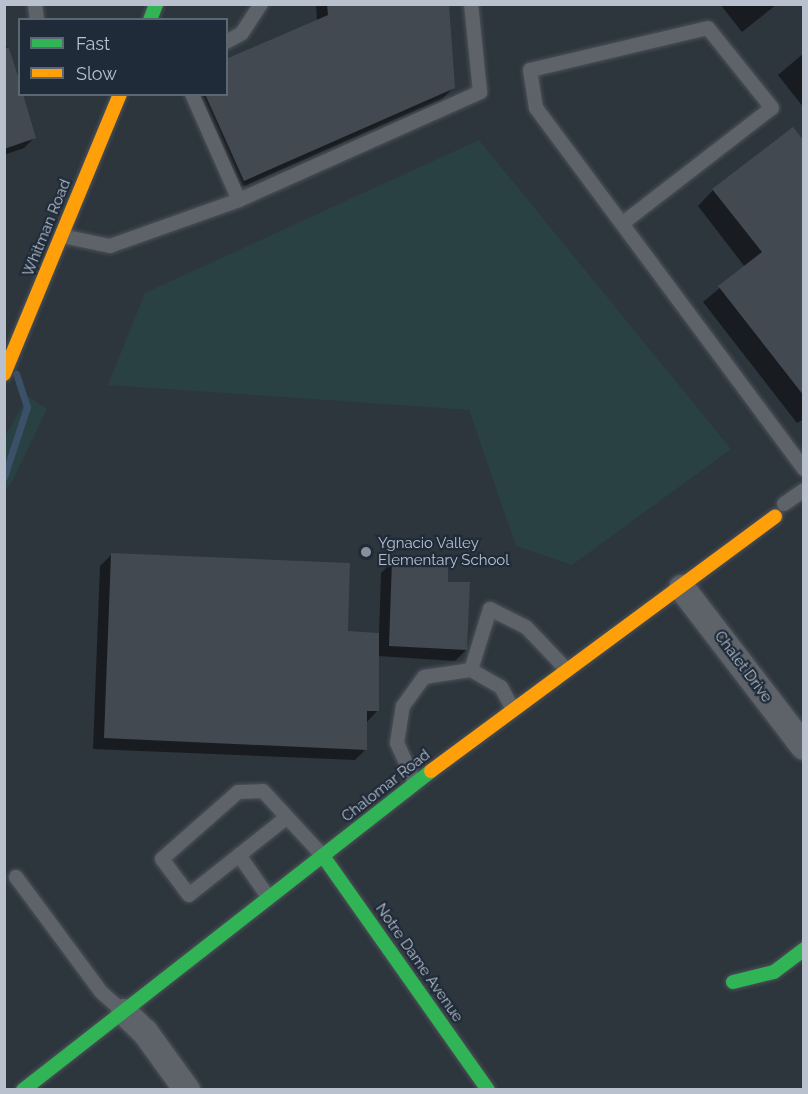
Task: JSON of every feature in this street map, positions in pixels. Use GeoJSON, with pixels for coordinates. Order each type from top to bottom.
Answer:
{"type":"FeatureCollection","features":[{"type":"Feature","properties":{"kind":"street","name":"Whitman Road"},"geometry":{"type":"LineString","coordinates":[[4,374],[119,96]]}},
{"type":"Feature","properties":{"kind":"street","name":"Chalomar Road"},"geometry":{"type":"LineString","coordinates":[[23,1089],[415,783],[682,588],[775,516]]}},
{"type":"Feature","properties":{"kind":"street","name":"Chalet Drive"},"geometry":{"type":"LineString","coordinates":[[682,588],[804,747]]}},
{"type":"Feature","properties":{"kind":"street","name":"Notre Dame Avenue"},"geometry":{"type":"LineString","coordinates":[[323,856],[488,1089]]}},
{"type":"Feature","properties":{"kind":"street"},"geometry":{"type":"LineString","coordinates":[[733,982],[774,972],[804,949]]}},
{"type":"Feature","properties":{"kind":"street"},"geometry":{"type":"LineString","coordinates":[[124,1012],[146,1032],[188,1089]]}},
{"type":"Feature","properties":{"kind":"lane"},"geometry":{"type":"LineString","coordinates":[[228,41],[242,33],[261,4]]}},
{"type":"Feature","properties":{"kind":"lane"},"geometry":{"type":"LineString","coordinates":[[62,236],[110,246],[239,200],[480,92],[471,4]]}},
{"type":"Feature","properties":{"kind":"lane"},"geometry":{"type":"LineString","coordinates":[[622,223],[772,108],[708,28],[530,70],[536,108],[804,469]]}},
{"type":"Feature","properties":{"kind":"lane"},"geometry":{"type":"LineString","coordinates":[[193,96],[239,200]]}},
{"type":"Feature","properties":{"kind":"lane"},"geometry":{"type":"LineString","coordinates":[[784,504],[804,490]]}},
{"type":"Feature","properties":{"kind":"lane"},"geometry":{"type":"LineString","coordinates":[[471,670],[490,609],[526,627],[567,670]]}},
{"type":"Feature","properties":{"kind":"lane"},"geometry":{"type":"LineString","coordinates":[[415,783],[397,743],[403,706],[423,677],[471,670],[501,687],[513,710]]}},
{"type":"Feature","properties":{"kind":"lane"},"geometry":{"type":"LineString","coordinates":[[286,818],[189,895],[162,859],[238,792],[263,791],[323,856]]}},
{"type":"Feature","properties":{"kind":"lane"},"geometry":{"type":"LineString","coordinates":[[239,855],[269,898]]}},
{"type":"Feature","properties":{"kind":"lane"},"geometry":{"type":"LineString","coordinates":[[16,877],[101,992],[124,1012]]}},
{"type":"Feature","properties":{"kind":"green space"},"geometry":{"type":"Polygon","coordinates":[[[479,140],[731,449],[572,565],[516,546],[469,410],[108,385],[145,293],[479,140]]]}},
{"type":"Feature","properties":{"kind":"green space"},"geometry":{"type":"Polygon","coordinates":[[[28,396],[47,409],[13,480],[5,491],[5,436],[28,396]]]}},
{"type":"Feature","properties":{"kind":"building"},"geometry":{"type":"Polygon","coordinates":[[[327,4],[449,4],[455,88],[244,181],[206,96],[228,96],[228,58],[328,15],[327,4]]]}},
{"type":"Feature","properties":{"kind":"building"},"geometry":{"type":"Polygon","coordinates":[[[4,48],[9,48],[18,77],[18,96],[24,96],[36,138],[4,149],[4,48]]]}},
{"type":"Feature","properties":{"kind":"building"},"geometry":{"type":"Polygon","coordinates":[[[793,127],[804,141],[804,396],[718,286],[762,252],[712,189],[793,127]]]}},
{"type":"Feature","properties":{"kind":"building"},"geometry":{"type":"Polygon","coordinates":[[[111,553],[350,563],[348,631],[379,633],[379,711],[367,711],[367,750],[104,738],[111,553]]]}},
{"type":"Feature","properties":{"kind":"building"},"geometry":{"type":"Polygon","coordinates":[[[392,560],[448,560],[448,582],[470,582],[467,650],[389,646],[392,560]]]}},
{"type":"Feature","properties":{"kind":"waterway"},"geometry":{"type":"LineString","coordinates":[[4,477],[27,407],[16,374]]}},
{"type":"Feature","properties":{"kind":"traffic: fast"},"geometry":{"type":"LineString","coordinates":[[151,18],[156,4]]}},
{"type":"Feature","properties":{"kind":"traffic: fast"},"geometry":{"type":"LineString","coordinates":[[23,1090],[431,771]]}},
{"type":"Feature","properties":{"kind":"traffic: fast"},"geometry":{"type":"LineString","coordinates":[[323,856],[488,1090]]}},
{"type":"Feature","properties":{"kind":"traffic: fast"},"geometry":{"type":"LineString","coordinates":[[733,982],[774,972],[804,949]]}},
{"type":"Feature","properties":{"kind":"traffic: slow"},"geometry":{"type":"LineString","coordinates":[[4,374],[119,96]]}},
{"type":"Feature","properties":{"kind":"traffic: slow"},"geometry":{"type":"LineString","coordinates":[[431,771],[775,516]]}},
{"type":"Feature","properties":{"kind":"place","name":"Ygnacio Valley Elementary School"},"geometry":{"type":"Point","coordinates":[366,552]}}]}
